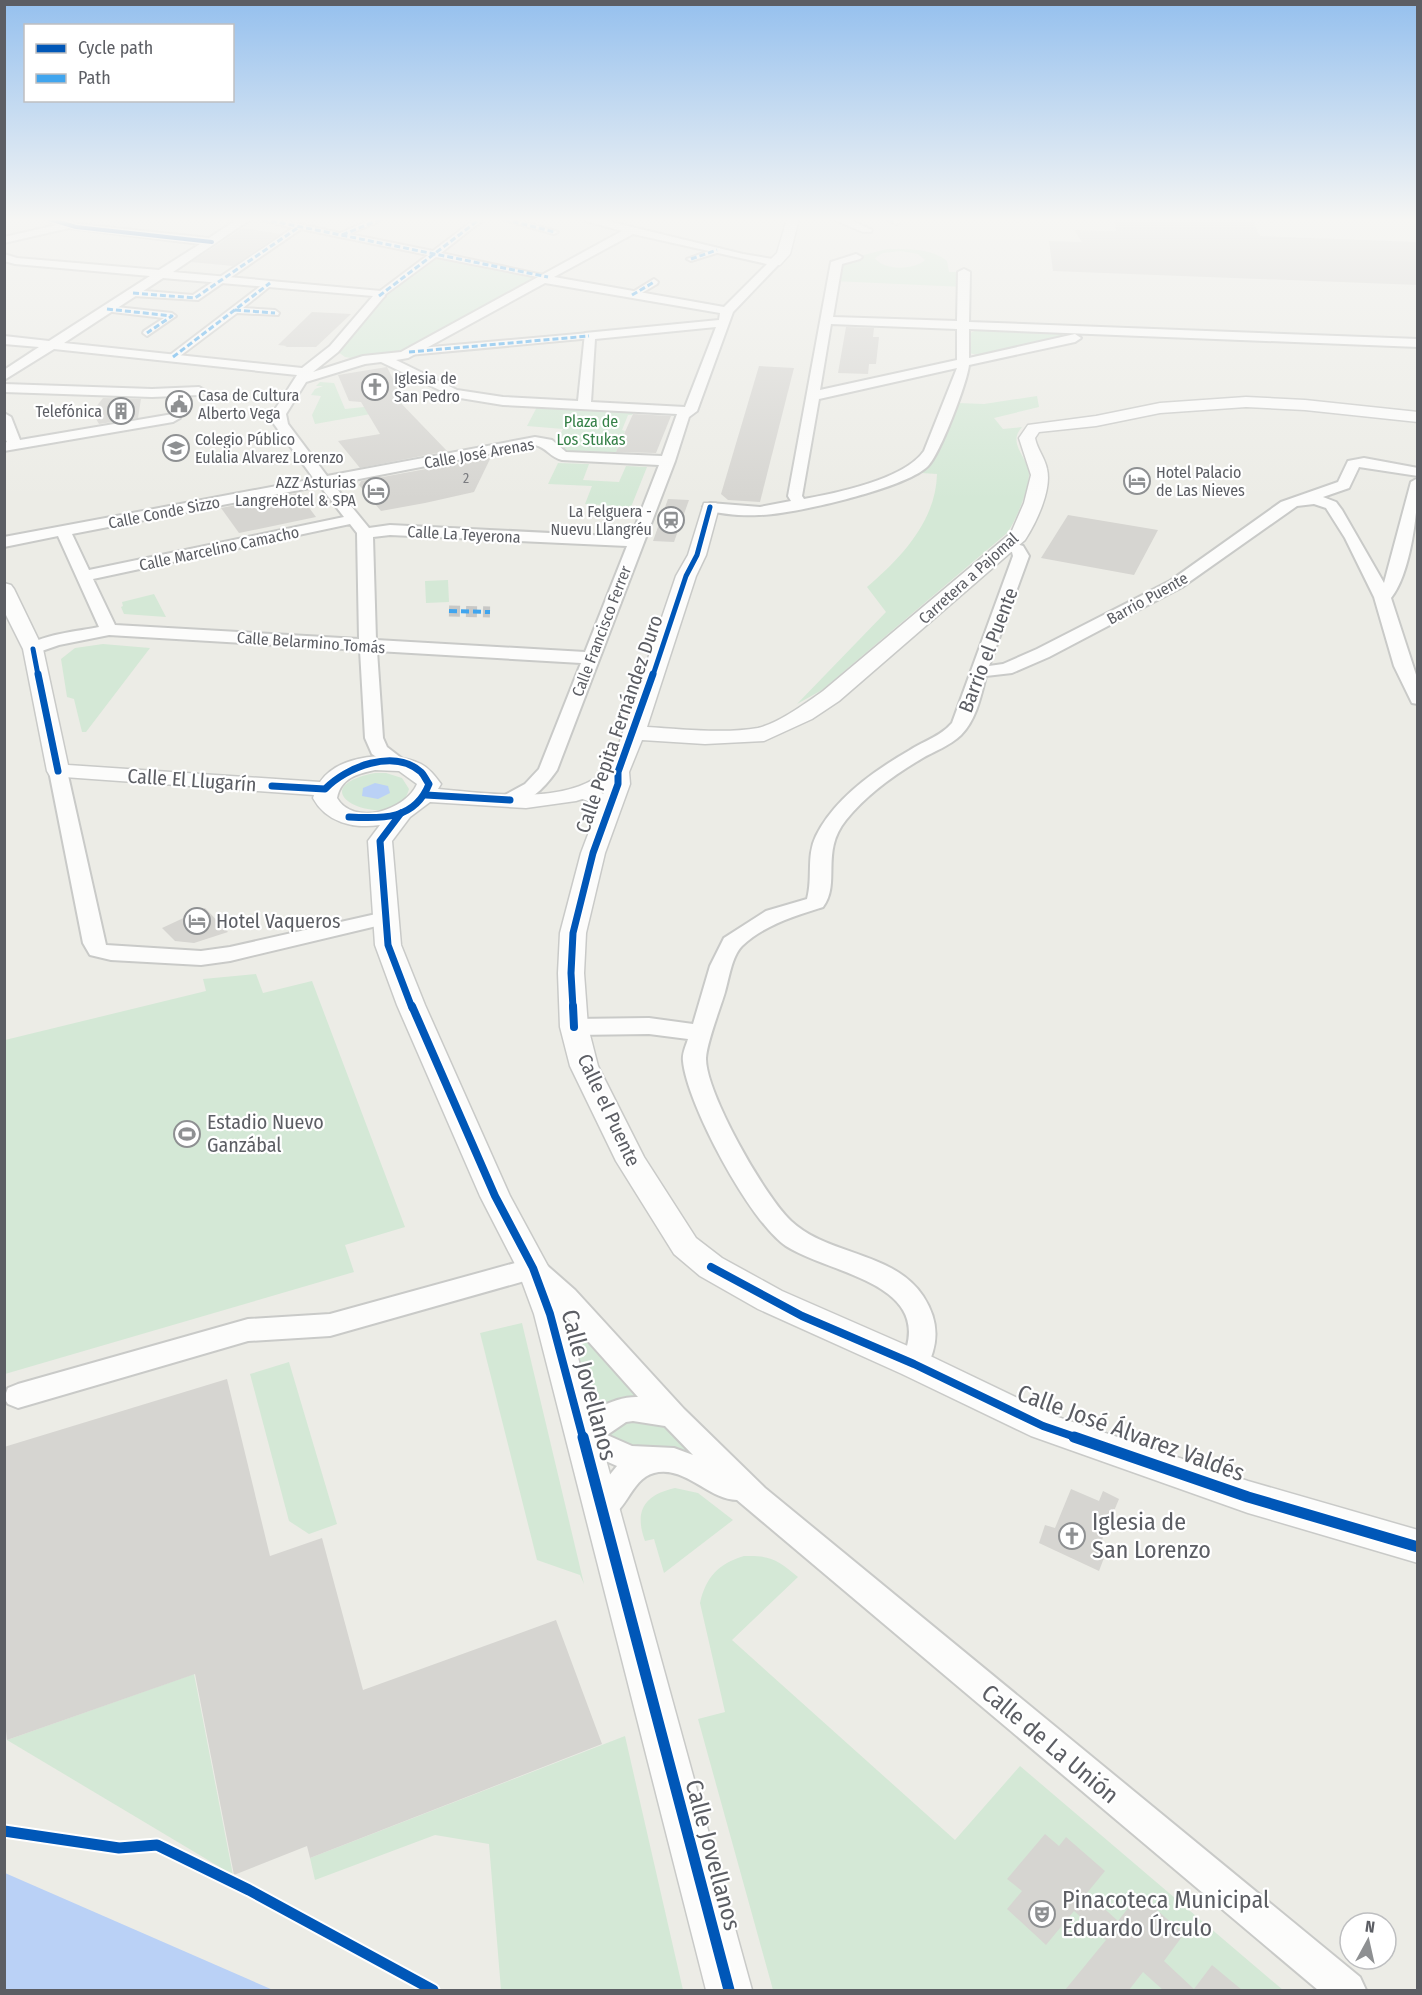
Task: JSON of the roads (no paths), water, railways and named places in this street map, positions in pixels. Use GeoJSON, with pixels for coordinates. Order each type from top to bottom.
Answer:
{"type":"FeatureCollection","features":[{"type":"Feature","properties":{"kind":"street"},"geometry":{"type":"LineString","coordinates":[[4,376],[102,312]]}},
{"type":"Feature","properties":{"kind":"street"},"geometry":{"type":"LineString","coordinates":[[136,312],[172,316],[147,333]]}},
{"type":"Feature","properties":{"kind":"street"},"geometry":{"type":"LineString","coordinates":[[173,357],[233,312]]}},
{"type":"Feature","properties":{"kind":"street"},"geometry":{"type":"LineString","coordinates":[[263,312],[275,313]]}},
{"type":"Feature","properties":{"kind":"street"},"geometry":{"type":"LineString","coordinates":[[349,817],[380,819],[401,813],[417,806],[426,795],[429,784],[421,772],[400,764],[379,750],[374,738],[365,603],[365,533],[323,482],[281,424],[279,414],[304,376],[334,349],[365,312]]}},
{"type":"Feature","properties":{"kind":"street"},"geometry":{"type":"LineString","coordinates":[[407,354],[484,312]]}},
{"type":"Feature","properties":{"kind":"street"},"geometry":{"type":"LineString","coordinates":[[705,312],[725,317]]}},
{"type":"Feature","properties":{"kind":"street","name":"Calle Francisco Ferrer"},"geometry":{"type":"LineString","coordinates":[[510,800],[529,792],[538,785],[548,770],[668,461],[683,416],[690,411],[725,317],[729,312]]}},
{"type":"Feature","properties":{"kind":"street"},"geometry":{"type":"LineString","coordinates":[[801,505],[795,495],[827,312]]}},
{"type":"Feature","properties":{"kind":"street"},"geometry":{"type":"LineString","coordinates":[[710,512],[760,511],[801,505],[878,484],[912,471],[923,463],[931,451],[963,363],[963,312]]}},
{"type":"Feature","properties":{"kind":"street"},"geometry":{"type":"LineString","coordinates":[[4,340],[173,357],[304,376],[363,360],[589,336],[725,317]]}},
{"type":"Feature","properties":{"kind":"street"},"geometry":{"type":"LineString","coordinates":[[826,320],[1418,343]]}},
{"type":"Feature","properties":{"kind":"street"},"geometry":{"type":"LineString","coordinates":[[813,396],[1106,331]]}},
{"type":"Feature","properties":{"kind":"street"},"geometry":{"type":"LineString","coordinates":[[584,405],[589,336]]}},
{"type":"Feature","properties":{"kind":"street"},"geometry":{"type":"LineString","coordinates":[[334,349],[345,357],[363,360]]}},
{"type":"Feature","properties":{"kind":"street"},"geometry":{"type":"LineString","coordinates":[[383,358],[454,393],[504,401],[690,411]]}},
{"type":"Feature","properties":{"kind":"street"},"geometry":{"type":"LineString","coordinates":[[4,388],[152,393],[199,391]]}},
{"type":"Feature","properties":{"kind":"street"},"geometry":{"type":"LineString","coordinates":[[149,422],[152,393]]}},
{"type":"Feature","properties":{"kind":"street","name":"Carretera a Pajomal"},"geometry":{"type":"LineString","coordinates":[[634,734],[705,737],[764,734],[804,714],[831,696],[1007,546],[1026,525],[1040,475],[1027,438],[1034,428],[1096,421],[1160,408],[1246,402],[1305,405],[1418,417]]}},
{"type":"Feature","properties":{"kind":"street"},"geometry":{"type":"LineString","coordinates":[[4,417],[10,446],[173,418]]}},
{"type":"Feature","properties":{"kind":"street","name":"Calle José Arenas"},"geometry":{"type":"LineString","coordinates":[[323,482],[527,442],[547,444],[562,456],[668,461]]}},
{"type":"Feature","properties":{"kind":"street","name":"Barrio Puente"},"geometry":{"type":"LineString","coordinates":[[978,672],[1006,669],[1043,653],[1176,584],[1286,505],[1344,485],[1353,464],[1364,462],[1418,472]]}},
{"type":"Feature","properties":{"kind":"street","name":"Calle Conde Sizzo"},"geometry":{"type":"LineString","coordinates":[[4,542],[323,482]]}},
{"type":"Feature","properties":{"kind":"street"},"geometry":{"type":"LineString","coordinates":[[1383,598],[1390,588],[1418,482]]}},
{"type":"Feature","properties":{"kind":"street"},"geometry":{"type":"LineString","coordinates":[[1304,500],[1322,501],[1336,511],[1383,598],[1410,685],[1418,699]]}},
{"type":"Feature","properties":{"kind":"street","name":"Calle Pepita Fernández Duro"},"geometry":{"type":"LineString","coordinates":[[574,1027],[571,974],[573,933],[593,853],[618,784],[618,772],[634,734],[710,512]]}},
{"type":"Feature","properties":{"kind":"street","name":"Calle Marcelino Camacho"},"geometry":{"type":"LineString","coordinates":[[84,576],[354,519]]}},
{"type":"Feature","properties":{"kind":"street","name":"Calle La Teyerona"},"geometry":{"type":"LineString","coordinates":[[365,533],[390,530],[635,542]]}},
{"type":"Feature","properties":{"kind":"street"},"geometry":{"type":"LineString","coordinates":[[63,531],[109,630]]}},
{"type":"Feature","properties":{"kind":"street","name":"Barrio el Puente"},"geometry":{"type":"LineString","coordinates":[[702,1032],[721,966],[732,944],[774,916],[816,903],[819,895],[821,845],[831,826],[846,807],[889,772],[956,730],[964,716],[978,672],[1016,575],[1021,556],[1018,549],[1007,546]]}},
{"type":"Feature","properties":{"kind":"street"},"geometry":{"type":"LineString","coordinates":[[4,589],[33,649],[94,943],[98,950],[111,953],[201,958],[230,954],[385,918]]}},
{"type":"Feature","properties":{"kind":"street","name":"Calle Belarmino Tomás"},"geometry":{"type":"LineString","coordinates":[[33,649],[55,641],[109,630],[591,658]]}},
{"type":"Feature","properties":{"kind":"street"},"geometry":{"type":"LineString","coordinates":[[348,770],[369,750],[374,738]]}},
{"type":"Feature","properties":{"kind":"street"},"geometry":{"type":"LineString","coordinates":[[400,764],[375,763],[348,770],[333,778],[326,789],[325,798],[334,810],[364,826],[380,841],[401,813]]}},
{"type":"Feature","properties":{"kind":"street"},"geometry":{"type":"LineString","coordinates":[[426,795],[550,800],[584,793],[618,772]]}},
{"type":"Feature","properties":{"kind":"street","name":"Calle El Llugarín"},"geometry":{"type":"LineString","coordinates":[[61,782],[326,789]]}},
{"type":"Feature","properties":{"kind":"street"},"geometry":{"type":"LineString","coordinates":[[584,793],[606,801],[610,806]]}},
{"type":"Feature","properties":{"kind":"street","name":"Calle Jovellanos"},"geometry":{"type":"LineString","coordinates":[[380,841],[388,945],[411,1005],[495,1196],[533,1268],[550,1314],[729,1990]]}},
{"type":"Feature","properties":{"kind":"street","name":"Calle el Puente"},"geometry":{"type":"LineString","coordinates":[[702,1032],[649,1026],[574,1027],[584,1066],[631,1161],[685,1246],[711,1268]]}},
{"type":"Feature","properties":{"kind":"street"},"geometry":{"type":"LineString","coordinates":[[702,1032],[694,1061],[709,1103],[727,1147],[769,1213],[795,1239],[864,1268],[900,1289],[918,1313],[924,1335],[922,1352],[914,1364]]}},
{"type":"Feature","properties":{"kind":"street"},"geometry":{"type":"LineString","coordinates":[[18,1396],[248,1330],[330,1325],[533,1268]]}},
{"type":"Feature","properties":{"kind":"street","name":"Calle de La Unión"},"geometry":{"type":"LineString","coordinates":[[533,1268],[566,1297],[674,1417],[753,1497],[1347,1990]]}},
{"type":"Feature","properties":{"kind":"street","name":"Calle José Álvarez Valdés"},"geometry":{"type":"LineString","coordinates":[[711,1268],[802,1316],[914,1364],[1043,1426],[1248,1497],[1418,1546]]}},
{"type":"Feature","properties":{"kind":"street","name":"Calle de La Unión"},"geometry":{"type":"LineString","coordinates":[[582,1437],[622,1409],[643,1407],[674,1417]]}},
{"type":"Feature","properties":{"kind":"street","name":"Calle de La Unión"},"geometry":{"type":"LineString","coordinates":[[582,1437],[630,1458],[657,1459],[699,1470],[753,1497]]}},
{"type":"Feature","properties":{"kind":"street"},"geometry":{"type":"LineString","coordinates":[[601,1509],[633,1468],[657,1459]]}},
{"type":"Feature","properties":{"kind":"water"},"geometry":{"type":"Polygon","coordinates":[[[375,783],[388,786],[390,793],[378,799],[362,796],[363,788],[375,783]]]}},
{"type":"Feature","properties":{"kind":"water"},"geometry":{"type":"Polygon","coordinates":[[[5,1873],[273,1990],[5,1990],[5,1873]]]}},
{"type":"Feature","properties":{"kind":"tunnel"},"geometry":{"type":"LineString","coordinates":[[449,611],[490,612]]}},
{"type":"Feature","properties":{"kind":"place","name":"Iglesia de San Pedro"},"geometry":{"type":"Point","coordinates":[375,387]}},
{"type":"Feature","properties":{"kind":"place","name":"Casa de Cultura Alberto Vega"},"geometry":{"type":"Point","coordinates":[179,404]}},
{"type":"Feature","properties":{"kind":"place","name":"Telefónica"},"geometry":{"type":"Point","coordinates":[121,411]}},
{"type":"Feature","properties":{"kind":"place","name":"Colegio Público Eulalia Alvarez Lorenzo"},"geometry":{"type":"Point","coordinates":[176,448]}},
{"type":"Feature","properties":{"kind":"place","name":"Hotel Palacio de Las Nieves"},"geometry":{"type":"Point","coordinates":[1137,481]}},
{"type":"Feature","properties":{"kind":"place","name":"AZZ Asturias LangreHotel & SPA"},"geometry":{"type":"Point","coordinates":[376,491]}},
{"type":"Feature","properties":{"kind":"place","name":"La Felguera - Nuevu Llangréu"},"geometry":{"type":"Point","coordinates":[671,520]}},
{"type":"Feature","properties":{"kind":"place","name":"Hotel Vaqueros"},"geometry":{"type":"Point","coordinates":[197,921]}},
{"type":"Feature","properties":{"kind":"place","name":"Estadio Nuevo Ganzábal"},"geometry":{"type":"Point","coordinates":[187,1134]}},
{"type":"Feature","properties":{"kind":"place","name":"Iglesia de San Lorenzo"},"geometry":{"type":"Point","coordinates":[1072,1536]}},
{"type":"Feature","properties":{"kind":"place","name":"Pinacoteca Municipal Eduardo Úrculo"},"geometry":{"type":"Point","coordinates":[1042,1914]}},
{"type":"Feature","properties":{"kind":"park label","name":"Plaza de Los Stukas"},"geometry":{"type":"Point","coordinates":[591,430]}}]}
